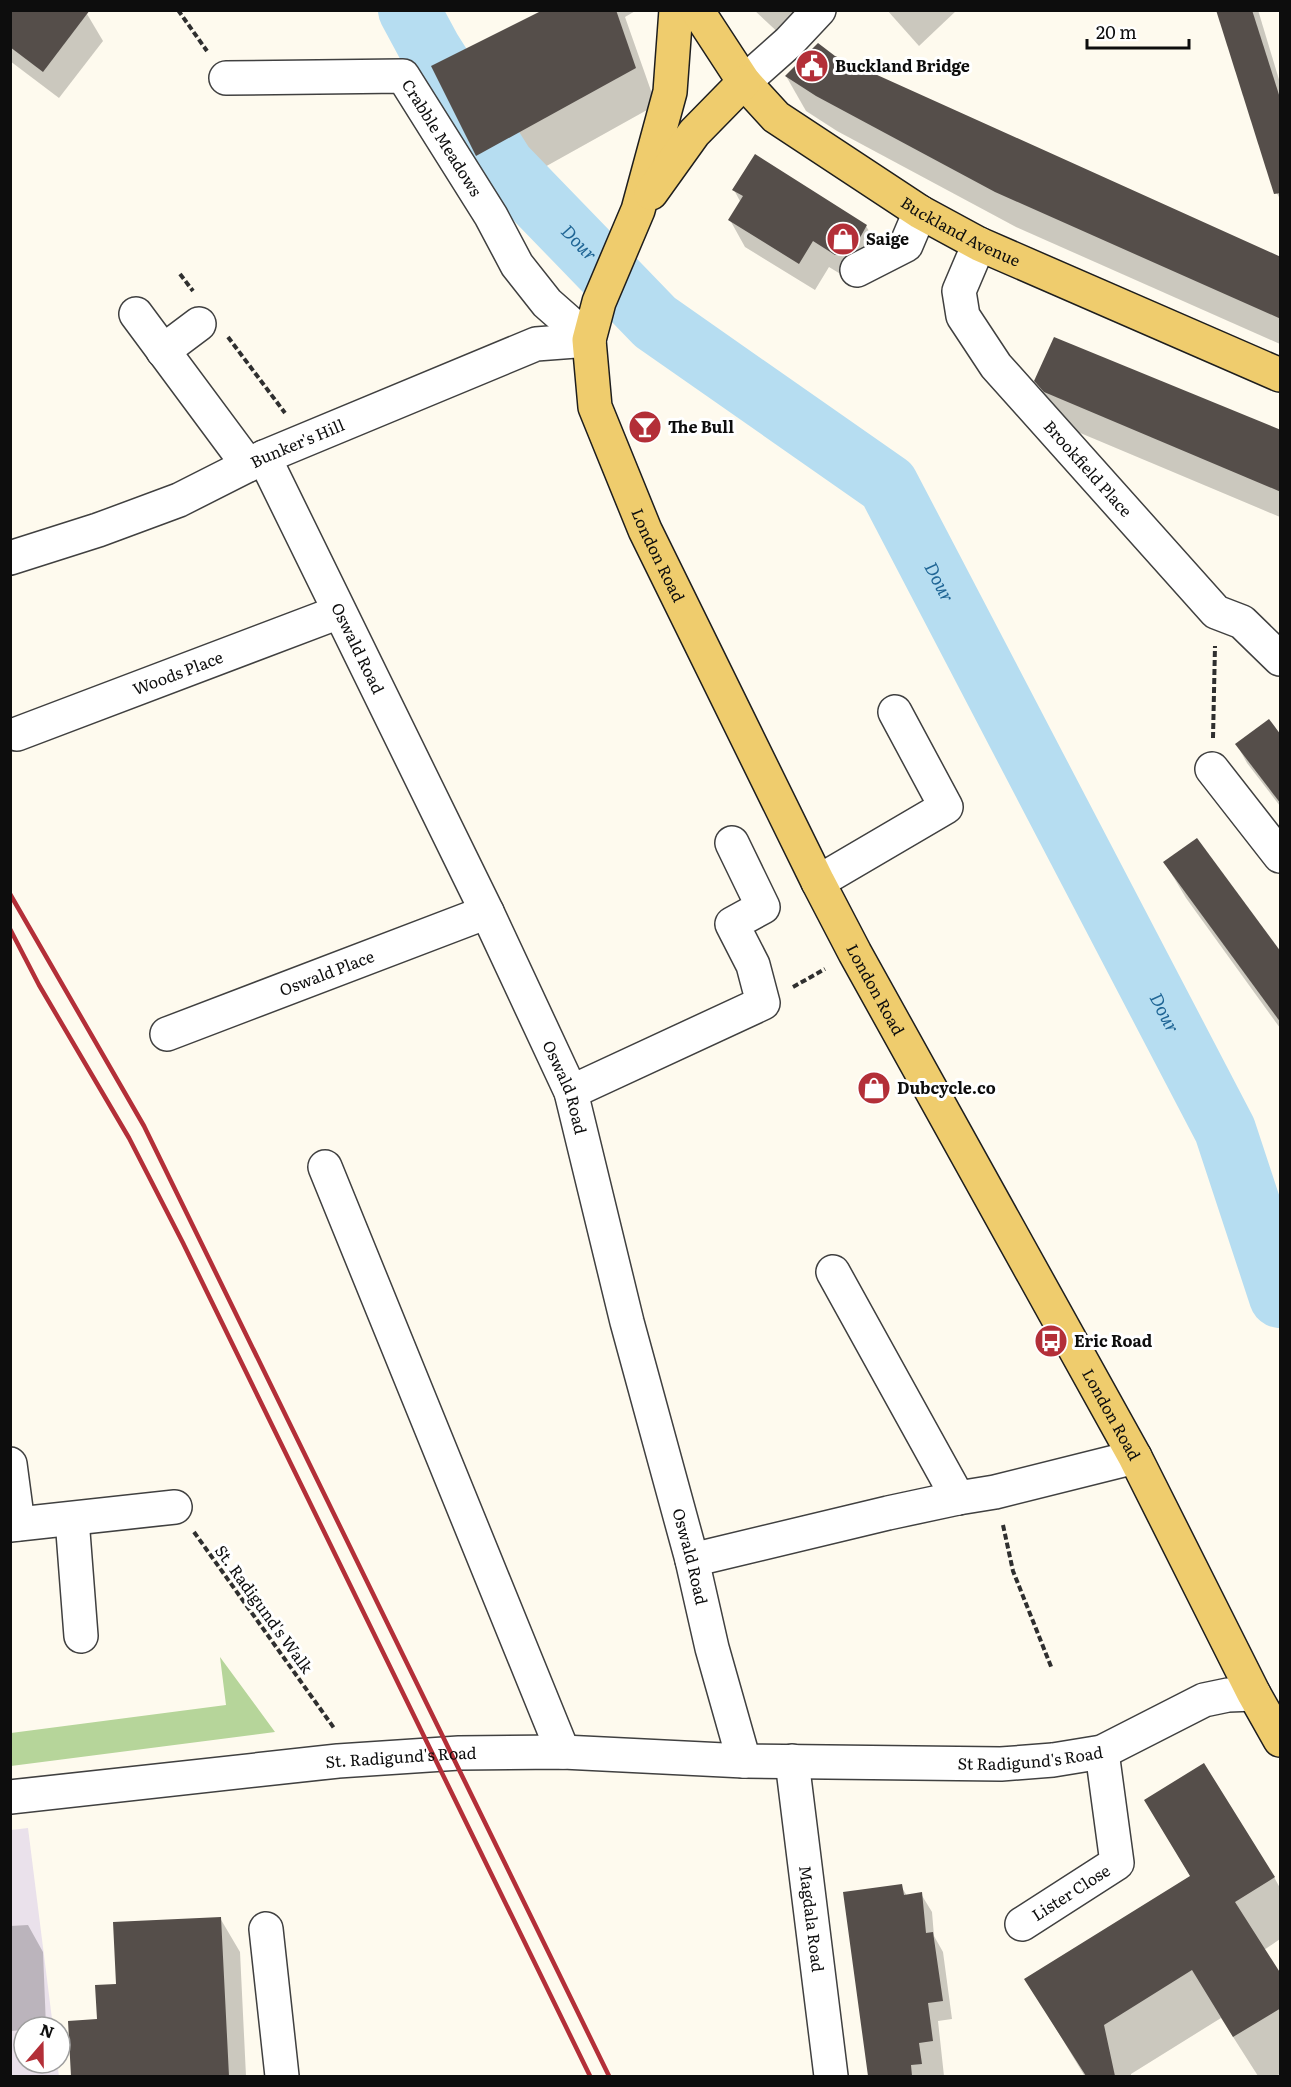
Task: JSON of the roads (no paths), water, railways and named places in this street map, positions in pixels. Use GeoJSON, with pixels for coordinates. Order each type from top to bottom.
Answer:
{"type":"FeatureCollection","features":[{"type":"Feature","properties":{"kind":"main road","name":"London Road"},"geometry":{"type":"LineString","coordinates":[[676,10],[670,92],[638,210],[599,302],[589,340],[594,407],[645,530],[818,882],[855,953],[1135,1457],[1254,1694],[1281,1740]]}},
{"type":"Feature","properties":{"kind":"main road","name":"Buckland Avenue"},"geometry":{"type":"LineString","coordinates":[[698,10],[744,82],[776,117],[920,213],[980,244],[1281,375]]}},
{"type":"Feature","properties":{"kind":"main road","name":"London Road"},"geometry":{"type":"LineString","coordinates":[[638,210],[694,133],[744,82]]}},
{"type":"Feature","properties":{"kind":"street"},"geometry":{"type":"LineString","coordinates":[[744,82],[789,42],[819,10]]}},
{"type":"Feature","properties":{"kind":"street","name":"Crabble Meadows"},"geometry":{"type":"LineString","coordinates":[[226,78],[404,76],[491,216],[517,265],[547,303],[589,340]]}},
{"type":"Feature","properties":{"kind":"street"},"geometry":{"type":"LineString","coordinates":[[857,270],[906,245],[920,213]]}},
{"type":"Feature","properties":{"kind":"street","name":"Brookfield Place"},"geometry":{"type":"LineString","coordinates":[[980,244],[959,291],[963,316],[996,366],[1216,612],[1242,622],[1281,659]]}},
{"type":"Feature","properties":{"kind":"street","name":"Oswald Road"},"geometry":{"type":"LineString","coordinates":[[136,314],[163,351],[256,461],[339,612],[486,912],[571,1092],[627,1322],[692,1560],[711,1648],[744,1761]]}},
{"type":"Feature","properties":{"kind":"street"},"geometry":{"type":"LineString","coordinates":[[163,351],[208,319]]}},
{"type":"Feature","properties":{"kind":"street","name":"Bunker's Hill"},"geometry":{"type":"LineString","coordinates":[[10,558],[98,530],[179,500],[256,461],[536,344],[589,340]]}},
{"type":"Feature","properties":{"kind":"street","name":"Woods Place"},"geometry":{"type":"LineString","coordinates":[[17,734],[339,612]]}},
{"type":"Feature","properties":{"kind":"street"},"geometry":{"type":"LineString","coordinates":[[818,882],[946,807],[895,712]]}},
{"type":"Feature","properties":{"kind":"street"},"geometry":{"type":"LineString","coordinates":[[1212,769],[1281,856]]}},
{"type":"Feature","properties":{"kind":"street"},"geometry":{"type":"LineString","coordinates":[[571,1092],[763,1003],[753,965],[732,924],[763,906],[732,843]]}},
{"type":"Feature","properties":{"kind":"street","name":"Oswald Place"},"geometry":{"type":"LineString","coordinates":[[167,1034],[486,912]]}},
{"type":"Feature","properties":{"kind":"street"},"geometry":{"type":"LineString","coordinates":[[325,1167],[563,1752]]}},
{"type":"Feature","properties":{"kind":"street"},"geometry":{"type":"LineString","coordinates":[[833,1272],[958,1498]]}},
{"type":"Feature","properties":{"kind":"street"},"geometry":{"type":"LineString","coordinates":[[692,1560],[958,1498],[995,1492],[1135,1457]]}},
{"type":"Feature","properties":{"kind":"street"},"geometry":{"type":"LineString","coordinates":[[10,1464],[14,1525],[175,1507]]}},
{"type":"Feature","properties":{"kind":"street"},"geometry":{"type":"LineString","coordinates":[[72,1519],[81,1636]]}},
{"type":"Feature","properties":{"kind":"street","name":"St Radigund's Road"},"geometry":{"type":"LineString","coordinates":[[792,1761],[1001,1764],[1053,1760],[1102,1752],[1204,1700],[1228,1695],[1254,1694]]}},
{"type":"Feature","properties":{"kind":"street","name":"St. Radigund's Road"},"geometry":{"type":"LineString","coordinates":[[10,1797],[392,1757],[459,1753],[563,1752],[744,1761],[792,1761]]}},
{"type":"Feature","properties":{"kind":"street","name":"Lister Close"},"geometry":{"type":"LineString","coordinates":[[1022,1924],[1117,1863],[1102,1752]]}},
{"type":"Feature","properties":{"kind":"street","name":"Magdala Road"},"geometry":{"type":"LineString","coordinates":[[792,1761],[831,2076]]}},
{"type":"Feature","properties":{"kind":"street"},"geometry":{"type":"LineString","coordinates":[[266,1929],[282,2076]]}},
{"type":"Feature","properties":{"kind":"waterway","name":"Dour"},"geometry":{"type":"LineString","coordinates":[[409,10],[430,49],[504,166],[655,322],[888,485],[1225,1130],[1280,1297]]}},
{"type":"Feature","properties":{"kind":"railway"},"geometry":{"type":"LineString","coordinates":[[10,894],[144,1126],[609,2076]]}},
{"type":"Feature","properties":{"kind":"railway"},"geometry":{"type":"LineString","coordinates":[[10,929],[39,985],[129,1138],[183,1243],[590,2076]]}},
{"type":"Feature","properties":{"kind":"place","name":"Buckland Bridge"},"geometry":{"type":"Point","coordinates":[812,66]}},
{"type":"Feature","properties":{"kind":"place","name":"Saige"},"geometry":{"type":"Point","coordinates":[843,239]}},
{"type":"Feature","properties":{"kind":"place","name":"The Bull"},"geometry":{"type":"Point","coordinates":[645,427]}},
{"type":"Feature","properties":{"kind":"place","name":"Dubcycle.co"},"geometry":{"type":"Point","coordinates":[874,1088]}},
{"type":"Feature","properties":{"kind":"place","name":"Eric Road"},"geometry":{"type":"Point","coordinates":[1051,1341]}}]}
